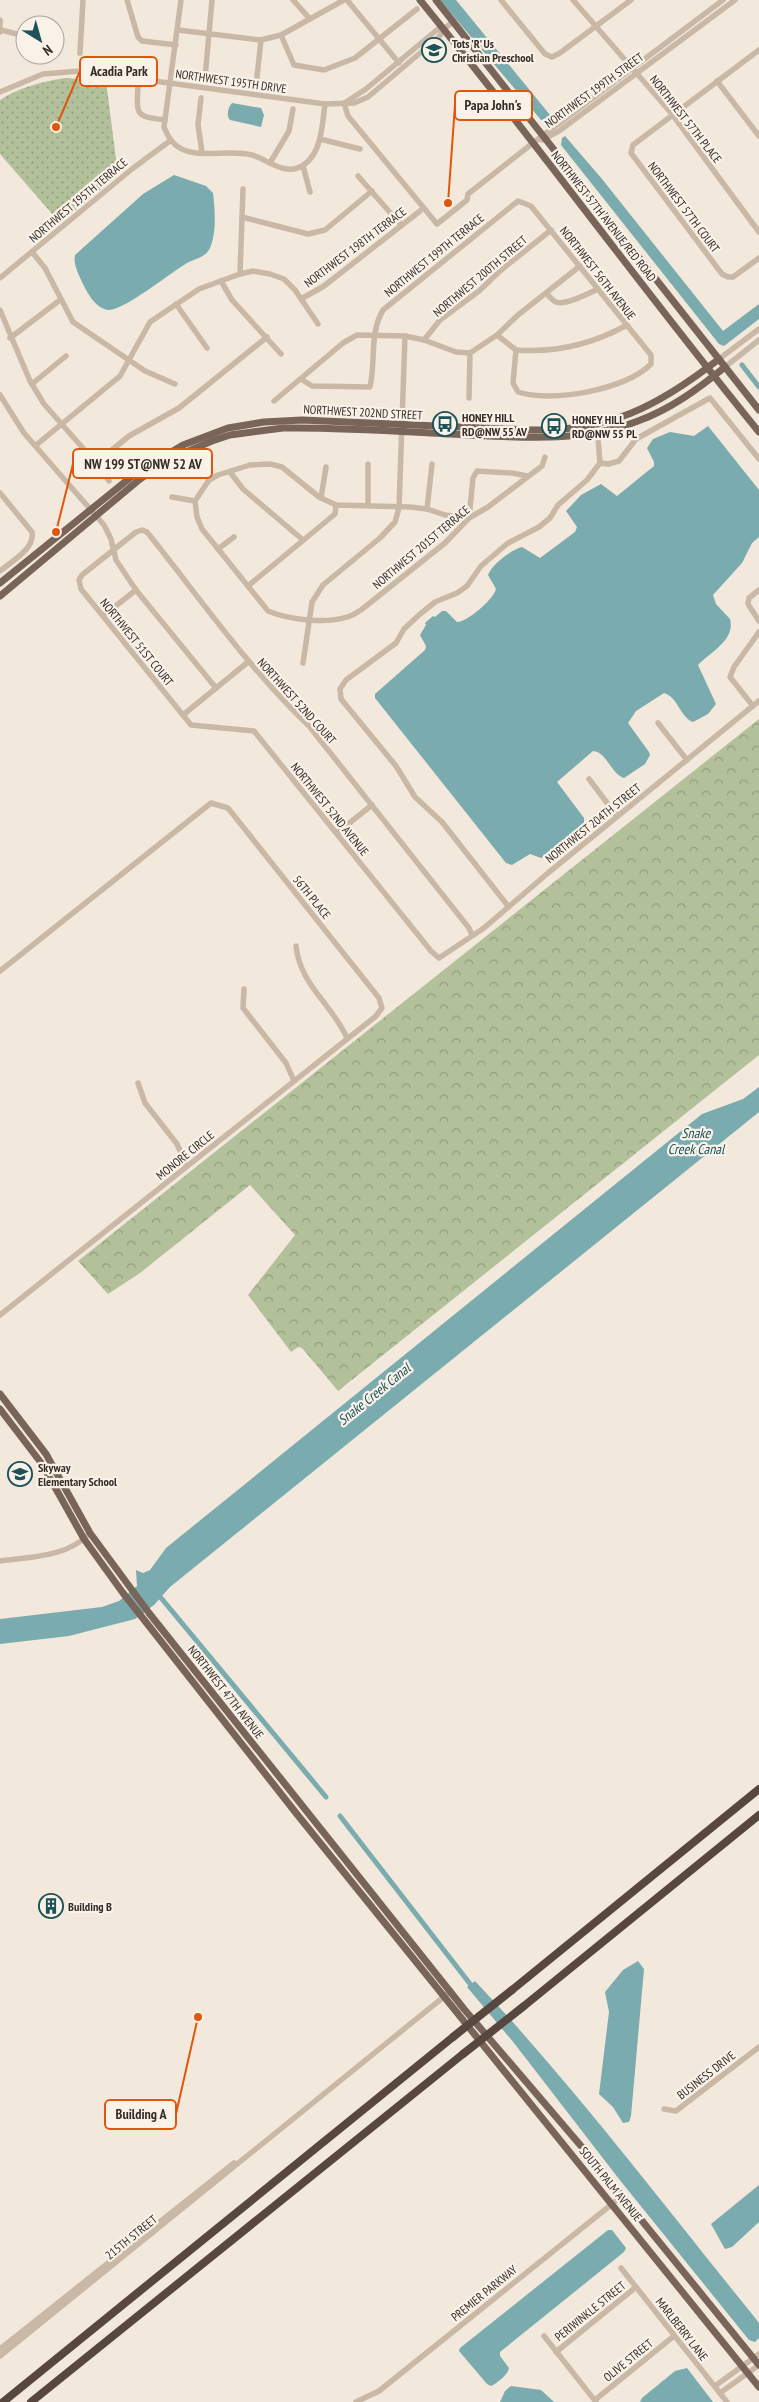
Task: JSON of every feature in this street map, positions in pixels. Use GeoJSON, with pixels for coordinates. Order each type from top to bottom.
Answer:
{"type":"FeatureCollection","features":[{"type":"Feature","properties":{"kind":"highway"},"geometry":{"type":"LineString","coordinates":[[3,2402],[759,1789]]}},
{"type":"Feature","properties":{"kind":"highway"},"geometry":{"type":"LineString","coordinates":[[31,2402],[759,1815]]}},
{"type":"Feature","properties":{"kind":"main road","name":"NORTHWEST 57TH AVENUE/RED ROAD"},"geometry":{"type":"LineString","coordinates":[[420,0],[713,376],[759,432]]}},
{"type":"Feature","properties":{"kind":"main road","name":"NORTHWEST 57TH AVENUE/RED ROAD"},"geometry":{"type":"LineString","coordinates":[[436,0],[759,410]]}},
{"type":"Feature","properties":{"kind":"main road","name":"NORTHWEST 202ND STREET"},"geometry":{"type":"LineString","coordinates":[[597,428],[658,402],[719,359]]}},
{"type":"Feature","properties":{"kind":"main road","name":"NORTHWEST 202ND STREET"},"geometry":{"type":"LineString","coordinates":[[211,437],[283,428],[402,428],[547,438],[597,428],[629,425],[656,414],[689,395],[725,367]]}},
{"type":"Feature","properties":{"kind":"main road"},"geometry":{"type":"LineString","coordinates":[[0,583],[90,509],[150,463],[183,445],[211,437]]}},
{"type":"Feature","properties":{"kind":"main road"},"geometry":{"type":"LineString","coordinates":[[0,596],[154,469],[211,437]]}},
{"type":"Feature","properties":{"kind":"main road","name":"NORTHWEST 47TH AVENUE"},"geometry":{"type":"LineString","coordinates":[[0,1394],[50,1461],[90,1532],[130,1588],[451,1991]]}},
{"type":"Feature","properties":{"kind":"main road","name":"NORTHWEST 47TH AVENUE"},"geometry":{"type":"LineString","coordinates":[[0,1409],[42,1464],[84,1539],[123,1593],[296,1813],[444,1996]]}},
{"type":"Feature","properties":{"kind":"main road","name":"SOUTH PALM AVENUE"},"geometry":{"type":"LineString","coordinates":[[451,1991],[758,2362]]}},
{"type":"Feature","properties":{"kind":"main road","name":"SOUTH PALM AVENUE"},"geometry":{"type":"LineString","coordinates":[[444,1996],[759,2387]]}},
{"type":"Feature","properties":{"kind":"street"},"geometry":{"type":"LineString","coordinates":[[80,53],[83,0]]}},
{"type":"Feature","properties":{"kind":"street"},"geometry":{"type":"LineString","coordinates":[[128,0],[138,36],[142,41],[176,45]]}},
{"type":"Feature","properties":{"kind":"street"},"geometry":{"type":"LineString","coordinates":[[181,0],[164,127],[171,140],[185,150],[251,154],[278,169],[303,166],[314,156],[320,139],[324,104]]}},
{"type":"Feature","properties":{"kind":"street"},"geometry":{"type":"LineString","coordinates":[[205,78],[212,0]]}},
{"type":"Feature","properties":{"kind":"street"},"geometry":{"type":"LineString","coordinates":[[293,0],[310,20]]}},
{"type":"Feature","properties":{"kind":"street"},"geometry":{"type":"LineString","coordinates":[[178,30],[261,40],[281,35],[345,0],[400,65]]}},
{"type":"Feature","properties":{"kind":"street"},"geometry":{"type":"LineString","coordinates":[[501,0],[545,54],[552,57],[631,0]]}},
{"type":"Feature","properties":{"kind":"street","name":"NORTHWEST 57TH PLACE"},"geometry":{"type":"LineString","coordinates":[[573,0],[672,114],[759,232]]}},
{"type":"Feature","properties":{"kind":"street","name":"NORTHWEST 199TH STREET"},"geometry":{"type":"LineString","coordinates":[[636,71],[723,0]]}},
{"type":"Feature","properties":{"kind":"street","name":"NORTHWEST 199TH STREET"},"geometry":{"type":"LineString","coordinates":[[344,103],[348,116],[437,224],[467,200],[468,194],[533,143],[544,138],[736,0]]}},
{"type":"Feature","properties":{"kind":"street"},"geometry":{"type":"LineString","coordinates":[[281,35],[294,65],[324,70],[356,58],[417,9]]}},
{"type":"Feature","properties":{"kind":"street"},"geometry":{"type":"LineString","coordinates":[[0,20],[1,32],[15,34]]}},
{"type":"Feature","properties":{"kind":"street","name":"NORTHWEST 195TH DRIVE"},"geometry":{"type":"LineString","coordinates":[[0,92],[25,80],[60,72],[101,73],[324,104],[354,103],[368,97],[438,29],[444,29],[454,21]]}},
{"type":"Feature","properties":{"kind":"street"},"geometry":{"type":"LineString","coordinates":[[256,86],[261,40]]}},
{"type":"Feature","properties":{"kind":"street"},"geometry":{"type":"LineString","coordinates":[[672,114],[759,50]]}},
{"type":"Feature","properties":{"kind":"street"},"geometry":{"type":"LineString","coordinates":[[717,81],[759,136]]}},
{"type":"Feature","properties":{"kind":"street"},"geometry":{"type":"LineString","coordinates":[[138,88],[136,108],[141,115],[165,120]]}},
{"type":"Feature","properties":{"kind":"street"},"geometry":{"type":"LineString","coordinates":[[201,98],[198,125],[202,152]]}},
{"type":"Feature","properties":{"kind":"street"},"geometry":{"type":"LineString","coordinates":[[270,163],[289,131],[293,108]]}},
{"type":"Feature","properties":{"kind":"street","name":"NORTHWEST 57TH COURT"},"geometry":{"type":"LineString","coordinates":[[672,114],[633,145],[631,153],[722,274],[728,278],[738,274],[759,258]]}},
{"type":"Feature","properties":{"kind":"street"},"geometry":{"type":"LineString","coordinates":[[320,139],[360,148]]}},
{"type":"Feature","properties":{"kind":"street","name":"NORTHWEST 195TH TERRACE"},"geometry":{"type":"LineString","coordinates":[[0,278],[132,168],[171,140]]}},
{"type":"Feature","properties":{"kind":"street"},"geometry":{"type":"LineString","coordinates":[[303,166],[310,192]]}},
{"type":"Feature","properties":{"kind":"street"},"geometry":{"type":"LineString","coordinates":[[358,176],[401,225]]}},
{"type":"Feature","properties":{"kind":"street"},"geometry":{"type":"LineString","coordinates":[[240,274],[243,188]]}},
{"type":"Feature","properties":{"kind":"street"},"geometry":{"type":"LineString","coordinates":[[242,218],[308,234],[325,230],[372,192]]}},
{"type":"Feature","properties":{"kind":"street","name":"NORTHWEST 56TH AVENUE"},"geometry":{"type":"LineString","coordinates":[[516,350],[513,383],[518,392],[531,396],[548,397],[595,389],[632,376],[645,370],[651,364],[651,355],[532,206],[522,201]]}},
{"type":"Feature","properties":{"kind":"street","name":"NORTHWEST 199TH TERRACE"},"geometry":{"type":"LineString","coordinates":[[302,379],[312,386],[370,387],[376,321],[383,310],[513,203],[522,201]]}},
{"type":"Feature","properties":{"kind":"street","name":"NORTHWEST 198TH TERRACE"},"geometry":{"type":"LineString","coordinates":[[301,299],[324,286],[420,210]]}},
{"type":"Feature","properties":{"kind":"street","name":"NORTHWEST 200TH STREET"},"geometry":{"type":"LineString","coordinates":[[424,340],[440,320],[479,291],[500,271],[551,230]]}},
{"type":"Feature","properties":{"kind":"street"},"geometry":{"type":"LineString","coordinates":[[32,252],[45,268],[72,322],[145,371],[176,384]]}},
{"type":"Feature","properties":{"kind":"street"},"geometry":{"type":"LineString","coordinates":[[274,402],[343,343],[357,334],[405,336],[424,340],[456,352],[470,353],[497,335],[518,315],[547,294],[580,266]]}},
{"type":"Feature","properties":{"kind":"street"},"geometry":{"type":"LineString","coordinates":[[36,445],[120,376],[150,322],[199,288],[240,274],[261,272],[284,279],[301,299],[318,324]]}},
{"type":"Feature","properties":{"kind":"street"},"geometry":{"type":"LineString","coordinates":[[221,281],[232,300],[281,354]]}},
{"type":"Feature","properties":{"kind":"street"},"geometry":{"type":"LineString","coordinates":[[547,294],[556,302],[560,302],[581,297],[598,289]]}},
{"type":"Feature","properties":{"kind":"street"},"geometry":{"type":"LineString","coordinates":[[10,338],[60,300]]}},
{"type":"Feature","properties":{"kind":"street"},"geometry":{"type":"LineString","coordinates":[[176,304],[207,348]]}},
{"type":"Feature","properties":{"kind":"street"},"geometry":{"type":"LineString","coordinates":[[0,310],[10,338],[32,384],[44,404],[96,463],[109,481]]}},
{"type":"Feature","properties":{"kind":"street"},"geometry":{"type":"LineString","coordinates":[[497,335],[516,350],[537,352],[567,349],[606,337],[627,325]]}},
{"type":"Feature","properties":{"kind":"street","name":"NORTHWEST 202ND STREET"},"geometry":{"type":"LineString","coordinates":[[719,359],[759,329]]}},
{"type":"Feature","properties":{"kind":"street"},"geometry":{"type":"LineString","coordinates":[[302,663],[312,602],[322,584],[380,538],[395,522],[399,508],[405,336]]}},
{"type":"Feature","properties":{"kind":"street"},"geometry":{"type":"LineString","coordinates":[[96,463],[129,436],[179,408],[267,338]]}},
{"type":"Feature","properties":{"kind":"street","name":"NORTHWEST 202ND STREET"},"geometry":{"type":"LineString","coordinates":[[725,367],[759,340]]}},
{"type":"Feature","properties":{"kind":"street"},"geometry":{"type":"LineString","coordinates":[[469,398],[470,353]]}},
{"type":"Feature","properties":{"kind":"street"},"geometry":{"type":"LineString","coordinates":[[32,384],[66,356]]}},
{"type":"Feature","properties":{"kind":"street"},"geometry":{"type":"LineString","coordinates":[[0,395],[12,416],[96,516],[111,539],[116,560],[136,590],[216,688]]}},
{"type":"Feature","properties":{"kind":"street"},"geometry":{"type":"LineString","coordinates":[[600,463],[608,464],[619,461],[636,440],[710,398],[759,459]]}},
{"type":"Feature","properties":{"kind":"street"},"geometry":{"type":"LineString","coordinates":[[508,906],[442,822],[415,797],[396,766],[341,699],[340,689],[346,680],[396,643],[404,629],[434,602],[457,593],[467,586],[480,566],[508,543],[539,527],[550,518],[558,505],[587,480],[600,463],[597,428]]}},
{"type":"Feature","properties":{"kind":"street","name":"NORTHWEST 201ST TERRACE"},"geometry":{"type":"LineString","coordinates":[[195,501],[197,517],[202,529],[268,611],[279,615],[308,619],[348,618],[362,610],[445,543],[469,518],[488,507],[542,466],[545,457]]}},
{"type":"Feature","properties":{"kind":"street"},"geometry":{"type":"LineString","coordinates":[[172,496],[195,501],[209,480],[250,465],[270,464],[282,467],[321,498],[336,505],[427,509],[445,515],[469,518],[473,478],[477,471],[512,472],[527,476]]}},
{"type":"Feature","properties":{"kind":"street"},"geometry":{"type":"LineString","coordinates":[[368,464],[368,505]]}},
{"type":"Feature","properties":{"kind":"street"},"geometry":{"type":"LineString","coordinates":[[427,509],[432,464]]}},
{"type":"Feature","properties":{"kind":"street"},"geometry":{"type":"LineString","coordinates":[[321,498],[326,467]]}},
{"type":"Feature","properties":{"kind":"street"},"geometry":{"type":"LineString","coordinates":[[230,472],[243,490],[303,540]]}},
{"type":"Feature","properties":{"kind":"street"},"geometry":{"type":"LineString","coordinates":[[0,571],[29,547],[33,538],[32,532],[1,495]]}},
{"type":"Feature","properties":{"kind":"street"},"geometry":{"type":"LineString","coordinates":[[248,586],[335,514],[336,505]]}},
{"type":"Feature","properties":{"kind":"street","name":"NORTHWEST 52ND COURT"},"geometry":{"type":"LineString","coordinates":[[113,551],[136,532],[142,530],[147,532],[248,662],[280,699],[309,726],[464,921],[472,935]]}},
{"type":"Feature","properties":{"kind":"street"},"geometry":{"type":"LineString","coordinates":[[218,549],[234,537]]}},
{"type":"Feature","properties":{"kind":"street","name":"NORTHWEST 51ST COURT"},"geometry":{"type":"LineString","coordinates":[[113,551],[79,580],[81,589],[183,715]]}},
{"type":"Feature","properties":{"kind":"street"},"geometry":{"type":"LineString","coordinates":[[104,616],[136,590]]}},
{"type":"Feature","properties":{"kind":"street"},"geometry":{"type":"LineString","coordinates":[[759,590],[749,598],[748,604],[759,621]]}},
{"type":"Feature","properties":{"kind":"street"},"geometry":{"type":"LineString","coordinates":[[752,706],[730,677],[734,667],[759,632]]}},
{"type":"Feature","properties":{"kind":"street"},"geometry":{"type":"LineString","coordinates":[[183,715],[248,662]]}},
{"type":"Feature","properties":{"kind":"street","name":"NORTHWEST 204TH STREET"},"geometry":{"type":"LineString","coordinates":[[439,958],[484,928],[617,816],[759,702]]}},
{"type":"Feature","properties":{"kind":"street","name":"NORTHWEST 52ND AVENUE"},"geometry":{"type":"LineString","coordinates":[[183,715],[192,725],[254,731],[431,951],[439,958]]}},
{"type":"Feature","properties":{"kind":"street"},"geometry":{"type":"LineString","coordinates":[[658,723],[687,760]]}},
{"type":"Feature","properties":{"kind":"street"},"geometry":{"type":"LineString","coordinates":[[589,779],[617,816]]}},
{"type":"Feature","properties":{"kind":"street","name":"56TH PLACE"},"geometry":{"type":"LineString","coordinates":[[0,971],[211,803],[220,804],[228,808],[380,998],[382,1008]]}},
{"type":"Feature","properties":{"kind":"street"},"geometry":{"type":"LineString","coordinates":[[337,833],[372,805]]}},
{"type":"Feature","properties":{"kind":"street"},"geometry":{"type":"LineString","coordinates":[[296,946],[298,962],[304,976],[339,1020],[347,1038]]}},
{"type":"Feature","properties":{"kind":"street"},"geometry":{"type":"LineString","coordinates":[[244,989],[243,1008],[286,1063],[294,1081]]}},
{"type":"Feature","properties":{"kind":"street","name":"MONORE CIRCLE"},"geometry":{"type":"LineString","coordinates":[[0,1315],[376,1016],[382,1008]]}},
{"type":"Feature","properties":{"kind":"street"},"geometry":{"type":"LineString","coordinates":[[138,1082],[144,1103],[177,1144],[187,1166]]}},
{"type":"Feature","properties":{"kind":"street"},"geometry":{"type":"LineString","coordinates":[[0,1561],[51,1554],[84,1539],[90,1532]]}},
{"type":"Feature","properties":{"kind":"street","name":"215TH STREET"},"geometry":{"type":"LineString","coordinates":[[0,2356],[451,1991]]}},
{"type":"Feature","properties":{"kind":"street","name":"BUSINESS DRIVE"},"geometry":{"type":"LineString","coordinates":[[664,2109],[676,2111],[759,2047]]}},
{"type":"Feature","properties":{"kind":"street","name":"215TH STREET"},"geometry":{"type":"LineString","coordinates":[[0,2349],[190,2196],[275,2134]]}},
{"type":"Feature","properties":{"kind":"street","name":"PREMIER PARKWAY"},"geometry":{"type":"LineString","coordinates":[[356,2402],[379,2391],[622,2196]]}},
{"type":"Feature","properties":{"kind":"street","name":"MARLBERRY LANE"},"geometry":{"type":"LineString","coordinates":[[621,2268],[727,2402]]}},
{"type":"Feature","properties":{"kind":"street","name":"PERIWINKLE STREET"},"geometry":{"type":"LineString","coordinates":[[556,2352],[636,2287]]}},
{"type":"Feature","properties":{"kind":"street"},"geometry":{"type":"LineString","coordinates":[[544,2336],[596,2401]]}},
{"type":"Feature","properties":{"kind":"street","name":"OLIVE STREET"},"geometry":{"type":"LineString","coordinates":[[596,2401],[674,2336]]}},
{"type":"Feature","properties":{"kind":"street"},"geometry":{"type":"LineString","coordinates":[[715,2386],[742,2366],[758,2362]]}},
{"type":"Feature","properties":{"kind":"street"},"geometry":{"type":"LineString","coordinates":[[720,2393],[748,2373],[758,2362]]}},
{"type":"Feature","properties":{"kind":"green space"},"geometry":{"type":"Polygon","coordinates":[[[65,78],[106,81],[118,175],[60,223],[0,154],[0,100],[23,88],[65,78]]]}},
{"type":"Feature","properties":{"kind":"green space"},"geometry":{"type":"Polygon","coordinates":[[[759,719],[759,1055],[338,1391],[302,1348],[298,1347],[291,1352],[248,1295],[295,1235],[250,1185],[140,1273],[108,1294],[78,1261],[759,719]]]}},
{"type":"Feature","properties":{"kind":"water"},"geometry":{"type":"Polygon","coordinates":[[[440,0],[456,0],[550,115],[548,121],[541,120],[440,0]]]}},
{"type":"Feature","properties":{"kind":"water"},"geometry":{"type":"Polygon","coordinates":[[[232,103],[261,108],[264,115],[261,127],[230,120],[228,111],[232,103]]]}},
{"type":"Feature","properties":{"kind":"water"},"geometry":{"type":"Polygon","coordinates":[[[565,136],[602,179],[723,331],[759,304],[759,319],[724,346],[719,344],[561,145],[562,138],[565,136]]]}},
{"type":"Feature","properties":{"kind":"water"},"geometry":{"type":"Polygon","coordinates":[[[174,175],[206,186],[213,193],[214,230],[209,250],[204,255],[187,263],[125,304],[109,310],[100,307],[87,292],[78,274],[75,255],[143,194],[174,175]]]}},
{"type":"Feature","properties":{"kind":"water"},"geometry":{"type":"Polygon","coordinates":[[[708,426],[759,490],[759,537],[752,543],[742,563],[713,595],[716,604],[730,619],[731,627],[729,633],[725,640],[698,665],[716,704],[708,714],[693,722],[685,716],[669,695],[664,693],[636,711],[628,723],[649,752],[650,755],[645,764],[624,778],[616,772],[602,755],[593,751],[557,782],[584,818],[584,825],[550,854],[541,858],[530,854],[512,865],[506,863],[375,698],[375,694],[425,650],[426,646],[420,635],[426,625],[425,623],[433,616],[435,617],[442,611],[446,611],[457,622],[461,621],[473,615],[490,599],[496,589],[488,575],[493,566],[502,558],[522,547],[540,558],[575,532],[577,527],[566,511],[581,495],[601,484],[617,496],[654,466],[647,448],[653,439],[670,432],[694,436],[708,426]]]}},
{"type":"Feature","properties":{"kind":"water","name":"Snake Creek Canal"},"geometry":{"type":"Polygon","coordinates":[[[759,1087],[759,1112],[170,1587],[154,1605],[135,1619],[69,1636],[0,1644],[0,1619],[102,1607],[119,1601],[137,1586],[136,1570],[143,1573],[150,1570],[166,1548],[702,1114],[743,1099],[759,1087]]]}},
{"type":"Feature","properties":{"kind":"water"},"geometry":{"type":"Polygon","coordinates":[[[638,1961],[644,1969],[631,2116],[629,2122],[623,2123],[613,2107],[599,2094],[609,2012],[605,1992],[623,1970],[638,1961]]]}},
{"type":"Feature","properties":{"kind":"water"},"geometry":{"type":"Polygon","coordinates":[[[475,1981],[582,2103],[759,2323],[759,2338],[755,2342],[749,2340],[619,2179],[514,2043],[467,1987],[475,1981]]]}},
{"type":"Feature","properties":{"kind":"water"},"geometry":{"type":"Polygon","coordinates":[[[759,2185],[759,2222],[732,2247],[725,2249],[711,2224],[759,2185]]]}},
{"type":"Feature","properties":{"kind":"water"},"geometry":{"type":"Polygon","coordinates":[[[608,2230],[612,2230],[626,2248],[624,2252],[500,2352],[500,2356],[509,2368],[508,2371],[493,2385],[487,2384],[459,2351],[460,2348],[608,2230]]]}},
{"type":"Feature","properties":{"kind":"water"},"geometry":{"type":"Polygon","coordinates":[[[687,2368],[713,2402],[640,2402],[642,2398],[675,2371],[687,2368]]]}},
{"type":"Feature","properties":{"kind":"water"},"geometry":{"type":"Polygon","coordinates":[[[511,2386],[541,2390],[554,2402],[500,2402],[505,2391],[511,2386]]]}},
{"type":"Feature","properties":{"kind":"waterway"},"geometry":{"type":"LineString","coordinates":[[742,365],[759,387]]}},
{"type":"Feature","properties":{"kind":"waterway"},"geometry":{"type":"LineString","coordinates":[[157,1593],[326,1797]]}},
{"type":"Feature","properties":{"kind":"waterway"},"geometry":{"type":"LineString","coordinates":[[340,1816],[474,1989]]}},
{"type":"Feature","properties":{"kind":"place","name":"Tots 'R' Us Christian Preschool"},"geometry":{"type":"Point","coordinates":[434,50]}},
{"type":"Feature","properties":{"kind":"place","name":"Acadia Park"},"geometry":{"type":"Point","coordinates":[56,127]}},
{"type":"Feature","properties":{"kind":"place","name":"Papa John's"},"geometry":{"type":"Point","coordinates":[448,203]}},
{"type":"Feature","properties":{"kind":"place","name":"HONEY HILL RD@NW 55 AV"},"geometry":{"type":"Point","coordinates":[445,424]}},
{"type":"Feature","properties":{"kind":"place","name":"HONEY HILL RD@NW 55 PL"},"geometry":{"type":"Point","coordinates":[554,426]}},
{"type":"Feature","properties":{"kind":"place","name":"NW 199 ST@NW 52 AV"},"geometry":{"type":"Point","coordinates":[56,532]}},
{"type":"Feature","properties":{"kind":"place","name":"Skyway Elementary School"},"geometry":{"type":"Point","coordinates":[20,1474]}},
{"type":"Feature","properties":{"kind":"place","name":"Building B"},"geometry":{"type":"Point","coordinates":[51,1906]}},
{"type":"Feature","properties":{"kind":"place","name":"Building A"},"geometry":{"type":"Point","coordinates":[198,2017]}}]}
